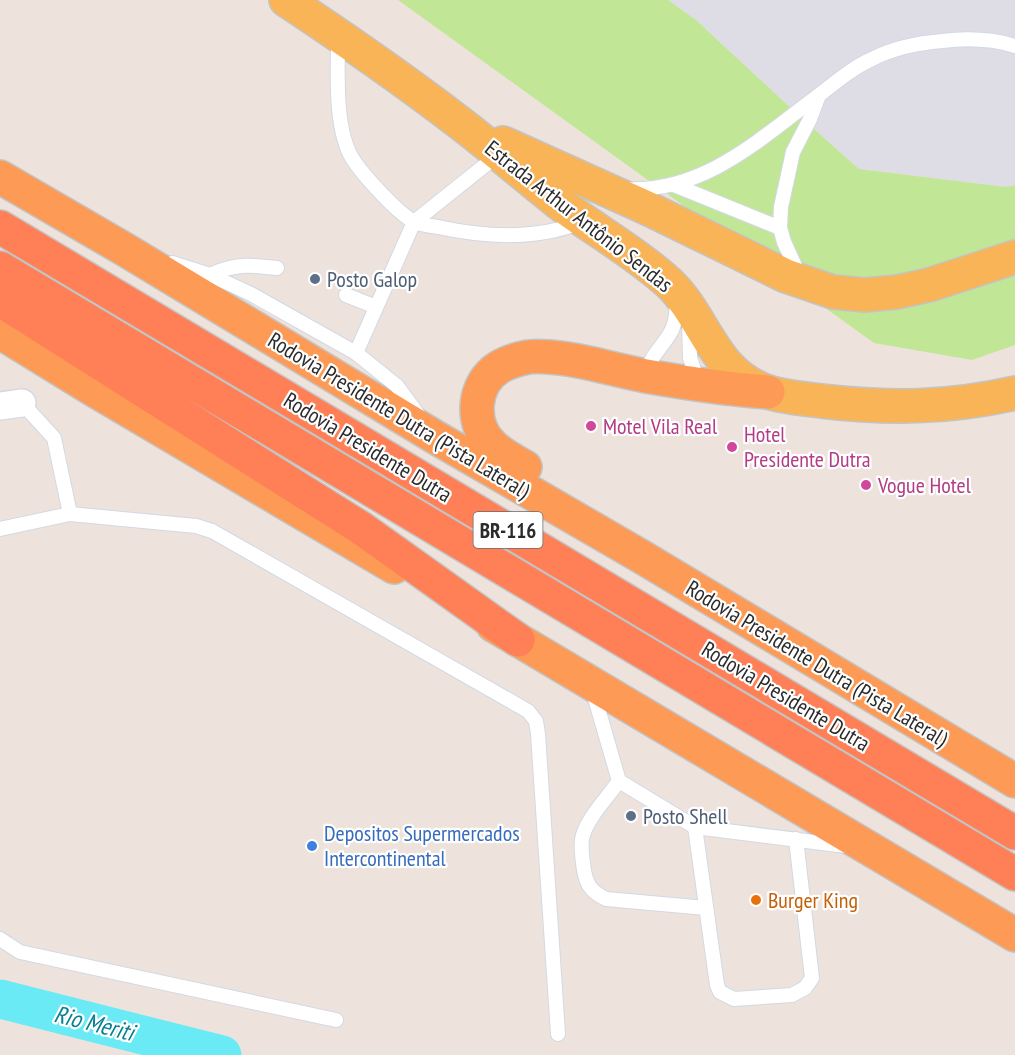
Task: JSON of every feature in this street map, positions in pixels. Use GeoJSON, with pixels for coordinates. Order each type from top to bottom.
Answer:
{"type":"FeatureCollection","features":[{"type":"Feature","properties":{"kind":"highway","name":"Rodovia Presidente Dutra (Pista Lateral)"},"geometry":{"type":"LineString","coordinates":[[0,177],[124,249],[435,437],[642,557],[1015,782]]}},
{"type":"Feature","properties":{"kind":"highway","name":"Rodovia Presidente Dutra"},"geometry":{"type":"LineString","coordinates":[[0,227],[1015,833]]}},
{"type":"Feature","properties":{"kind":"highway","name":"Rodovia Presidente Dutra"},"geometry":{"type":"LineString","coordinates":[[0,268],[1015,874]]}},
{"type":"Feature","properties":{"kind":"highway"},"geometry":{"type":"LineString","coordinates":[[0,300],[361,528],[518,640]]}},
{"type":"Feature","properties":{"kind":"highway"},"geometry":{"type":"LineString","coordinates":[[7,337],[1015,935]]}},
{"type":"Feature","properties":{"kind":"highway"},"geometry":{"type":"LineString","coordinates":[[642,557],[617,529],[580,502],[490,444],[483,434],[476,413],[480,391],[491,374],[511,362],[530,357],[554,358],[645,376],[768,392]]}},
{"type":"Feature","properties":{"kind":"main road","name":"Estrada Arthur Antônio Sendas"},"geometry":{"type":"LineString","coordinates":[[286,0],[339,35],[460,123],[583,221],[668,282],[726,364],[751,383],[768,392],[808,399],[887,407],[943,406],[1015,393]]}},
{"type":"Feature","properties":{"kind":"main road","name":"Estrada Arthur Antônio Sendas"},"geometry":{"type":"LineString","coordinates":[[460,123],[603,188],[758,263],[803,283],[841,293],[879,295],[929,285],[1015,257]]}},
{"type":"Feature","properties":{"kind":"lane"},"geometry":{"type":"LineString","coordinates":[[339,35],[341,124],[352,157],[384,197],[414,222],[453,230],[497,235],[563,229],[583,221]]}},
{"type":"Feature","properties":{"kind":"lane"},"geometry":{"type":"LineString","coordinates":[[603,188],[632,190],[675,185],[715,169],[741,154],[852,70],[873,58],[923,43],[976,39],[1015,46]]}},
{"type":"Feature","properties":{"kind":"lane"},"geometry":{"type":"LineString","coordinates":[[803,283],[784,242],[780,228],[781,207],[793,152],[819,95]]}},
{"type":"Feature","properties":{"kind":"lane"},"geometry":{"type":"LineString","coordinates":[[356,353],[414,222],[499,154]]}},
{"type":"Feature","properties":{"kind":"lane"},"geometry":{"type":"LineString","coordinates":[[675,185],[780,228]]}},
{"type":"Feature","properties":{"kind":"lane"},"geometry":{"type":"LineString","coordinates":[[124,249],[210,275],[251,294],[356,353],[397,386],[435,437]]}},
{"type":"Feature","properties":{"kind":"lane"},"geometry":{"type":"LineString","coordinates":[[210,275],[226,267],[248,264],[277,268]]}},
{"type":"Feature","properties":{"kind":"lane"},"geometry":{"type":"LineString","coordinates":[[645,376],[652,357],[671,334],[675,324],[676,301],[668,282]]}},
{"type":"Feature","properties":{"kind":"lane"},"geometry":{"type":"LineString","coordinates":[[346,295],[376,307]]}},
{"type":"Feature","properties":{"kind":"lane"},"geometry":{"type":"LineString","coordinates":[[690,311],[688,338],[690,358],[699,384]]}},
{"type":"Feature","properties":{"kind":"lane"},"geometry":{"type":"LineString","coordinates":[[11,404],[54,438],[70,514]]}},
{"type":"Feature","properties":{"kind":"lane"},"geometry":{"type":"LineString","coordinates":[[0,529],[70,514],[196,526],[212,531],[528,711],[536,721],[538,734],[558,1034]]}},
{"type":"Feature","properties":{"kind":"lane"},"geometry":{"type":"LineString","coordinates":[[590,683],[619,781],[695,827],[872,849]]}},
{"type":"Feature","properties":{"kind":"lane"},"geometry":{"type":"LineString","coordinates":[[619,781],[590,821],[583,836],[584,874],[588,887],[606,899],[706,908]]}},
{"type":"Feature","properties":{"kind":"lane"},"geometry":{"type":"LineString","coordinates":[[695,827],[720,992],[735,999],[792,995],[805,988],[812,978],[795,839]]}},
{"type":"Feature","properties":{"kind":"lane"},"geometry":{"type":"LineString","coordinates":[[0,939],[20,952],[336,1020]]}},
{"type":"Feature","properties":{"kind":"shaded area"},"geometry":{"type":"Polygon","coordinates":[[[668,0],[1015,0],[1015,185],[1006,187],[859,169],[696,20],[668,0]]]}},
{"type":"Feature","properties":{"kind":"green space"},"geometry":{"type":"Polygon","coordinates":[[[398,0],[668,0],[696,20],[859,169],[1006,187],[1015,185],[1015,345],[972,360],[874,343],[398,0]]]}},
{"type":"Feature","properties":{"kind":"waterway","name":"Rio Meriti"},"geometry":{"type":"LineString","coordinates":[[0,999],[222,1055]]}},
{"type":"Feature","properties":{"kind":"place","name":"Posto Galop"},"geometry":{"type":"Point","coordinates":[315,279]}},
{"type":"Feature","properties":{"kind":"place","name":"Motel Vila Real"},"geometry":{"type":"Point","coordinates":[591,426]}},
{"type":"Feature","properties":{"kind":"place","name":"Hotel Presidente Dutra"},"geometry":{"type":"Point","coordinates":[732,447]}},
{"type":"Feature","properties":{"kind":"place","name":"Vogue Hotel"},"geometry":{"type":"Point","coordinates":[866,485]}},
{"type":"Feature","properties":{"kind":"place","name":"Posto Shell"},"geometry":{"type":"Point","coordinates":[631,816]}},
{"type":"Feature","properties":{"kind":"place","name":"Depositos Supermercados Intercontinental"},"geometry":{"type":"Point","coordinates":[312,846]}},
{"type":"Feature","properties":{"kind":"place","name":"Burger King"},"geometry":{"type":"Point","coordinates":[756,900]}}]}
